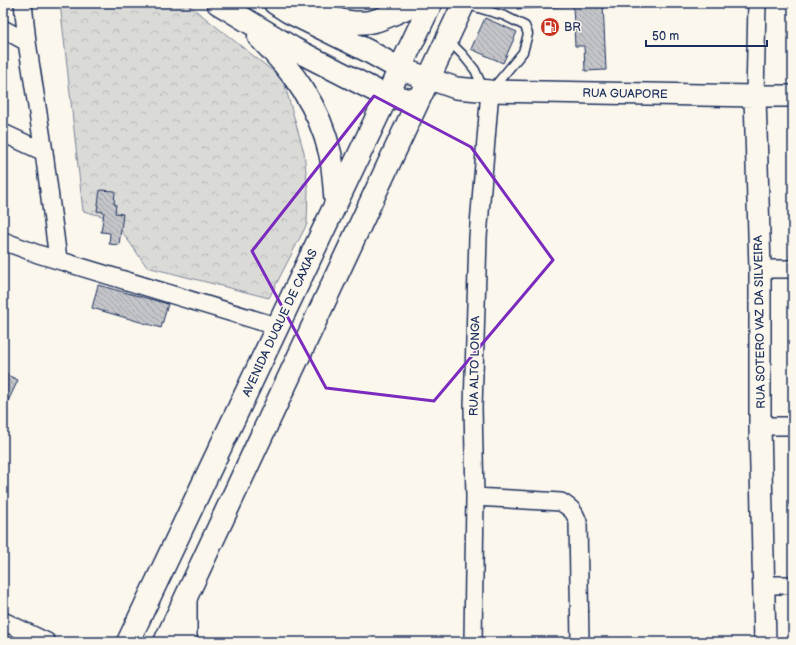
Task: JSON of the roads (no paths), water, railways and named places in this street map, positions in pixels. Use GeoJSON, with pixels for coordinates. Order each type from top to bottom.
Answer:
{"type":"FeatureCollection","features":[{"type":"Feature","properties":{"kind":"main road"},"geometry":{"type":"LineString","coordinates":[[218,3],[294,49],[386,96],[418,102]]}},
{"type":"Feature","properties":{"kind":"main road","name":"RUA GUAPORE"},"geometry":{"type":"LineString","coordinates":[[275,3],[400,69],[430,79]]}},
{"type":"Feature","properties":{"kind":"main road"},"geometry":{"type":"LineString","coordinates":[[290,3],[333,18],[352,22],[373,22],[409,7],[414,3]]}},
{"type":"Feature","properties":{"kind":"main road","name":"AVENIDA DUQUE DE CAXIAS"},"geometry":{"type":"LineString","coordinates":[[128,642],[431,3]]}},
{"type":"Feature","properties":{"kind":"main road"},"geometry":{"type":"LineString","coordinates":[[166,642],[430,79],[464,3]]}},
{"type":"Feature","properties":{"kind":"main road"},"geometry":{"type":"LineString","coordinates":[[238,16],[274,52],[294,76],[312,103],[323,126],[331,154],[336,204]]}},
{"type":"Feature","properties":{"kind":"street"},"geometry":{"type":"LineString","coordinates":[[23,3],[26,42],[44,152],[58,259]]}},
{"type":"Feature","properties":{"kind":"street","name":"RUA SOTERO VAZ DA SILVEIRA"},"geometry":{"type":"LineString","coordinates":[[757,3],[755,96],[760,269],[760,426],[765,642]]}},
{"type":"Feature","properties":{"kind":"street"},"geometry":{"type":"LineString","coordinates":[[3,30],[26,42]]}},
{"type":"Feature","properties":{"kind":"street","name":"RUA GUAPORE"},"geometry":{"type":"LineString","coordinates":[[430,79],[456,88],[487,91],[793,96]]}},
{"type":"Feature","properties":{"kind":"street","name":"RUA GUAPORE"},"geometry":{"type":"LineString","coordinates":[[418,102],[456,88]]}},
{"type":"Feature","properties":{"kind":"street","name":"RUA ALTO LONGA"},"geometry":{"type":"LineString","coordinates":[[474,642],[473,408],[478,236],[487,91]]}},
{"type":"Feature","properties":{"kind":"street"},"geometry":{"type":"LineString","coordinates":[[3,132],[44,152]]}},
{"type":"Feature","properties":{"kind":"street"},"geometry":{"type":"LineString","coordinates":[[3,240],[22,248],[278,327]]}},
{"type":"Feature","properties":{"kind":"street"},"geometry":{"type":"LineString","coordinates":[[760,269],[793,269]]}},
{"type":"Feature","properties":{"kind":"street"},"geometry":{"type":"LineString","coordinates":[[760,426],[793,426]]}},
{"type":"Feature","properties":{"kind":"street"},"geometry":{"type":"LineString","coordinates":[[474,497],[562,502],[571,508],[575,513],[578,522],[580,642]]}},
{"type":"Feature","properties":{"kind":"street"},"geometry":{"type":"LineString","coordinates":[[764,585],[793,585]]}},
{"type":"Feature","properties":{"kind":"street"},"geometry":{"type":"LineString","coordinates":[[186,597],[186,642]]}},
{"type":"Feature","properties":{"kind":"street"},"geometry":{"type":"LineString","coordinates":[[3,621],[47,642]]}},
{"type":"Feature","properties":{"kind":"lane"},"geometry":{"type":"LineString","coordinates":[[448,40],[475,70],[487,91],[523,52],[528,34],[525,26],[512,19],[464,3]]}},
{"type":"Feature","properties":{"kind":"place","name":"BR"},"geometry":{"type":"Point","coordinates":[550,27]}}]}
